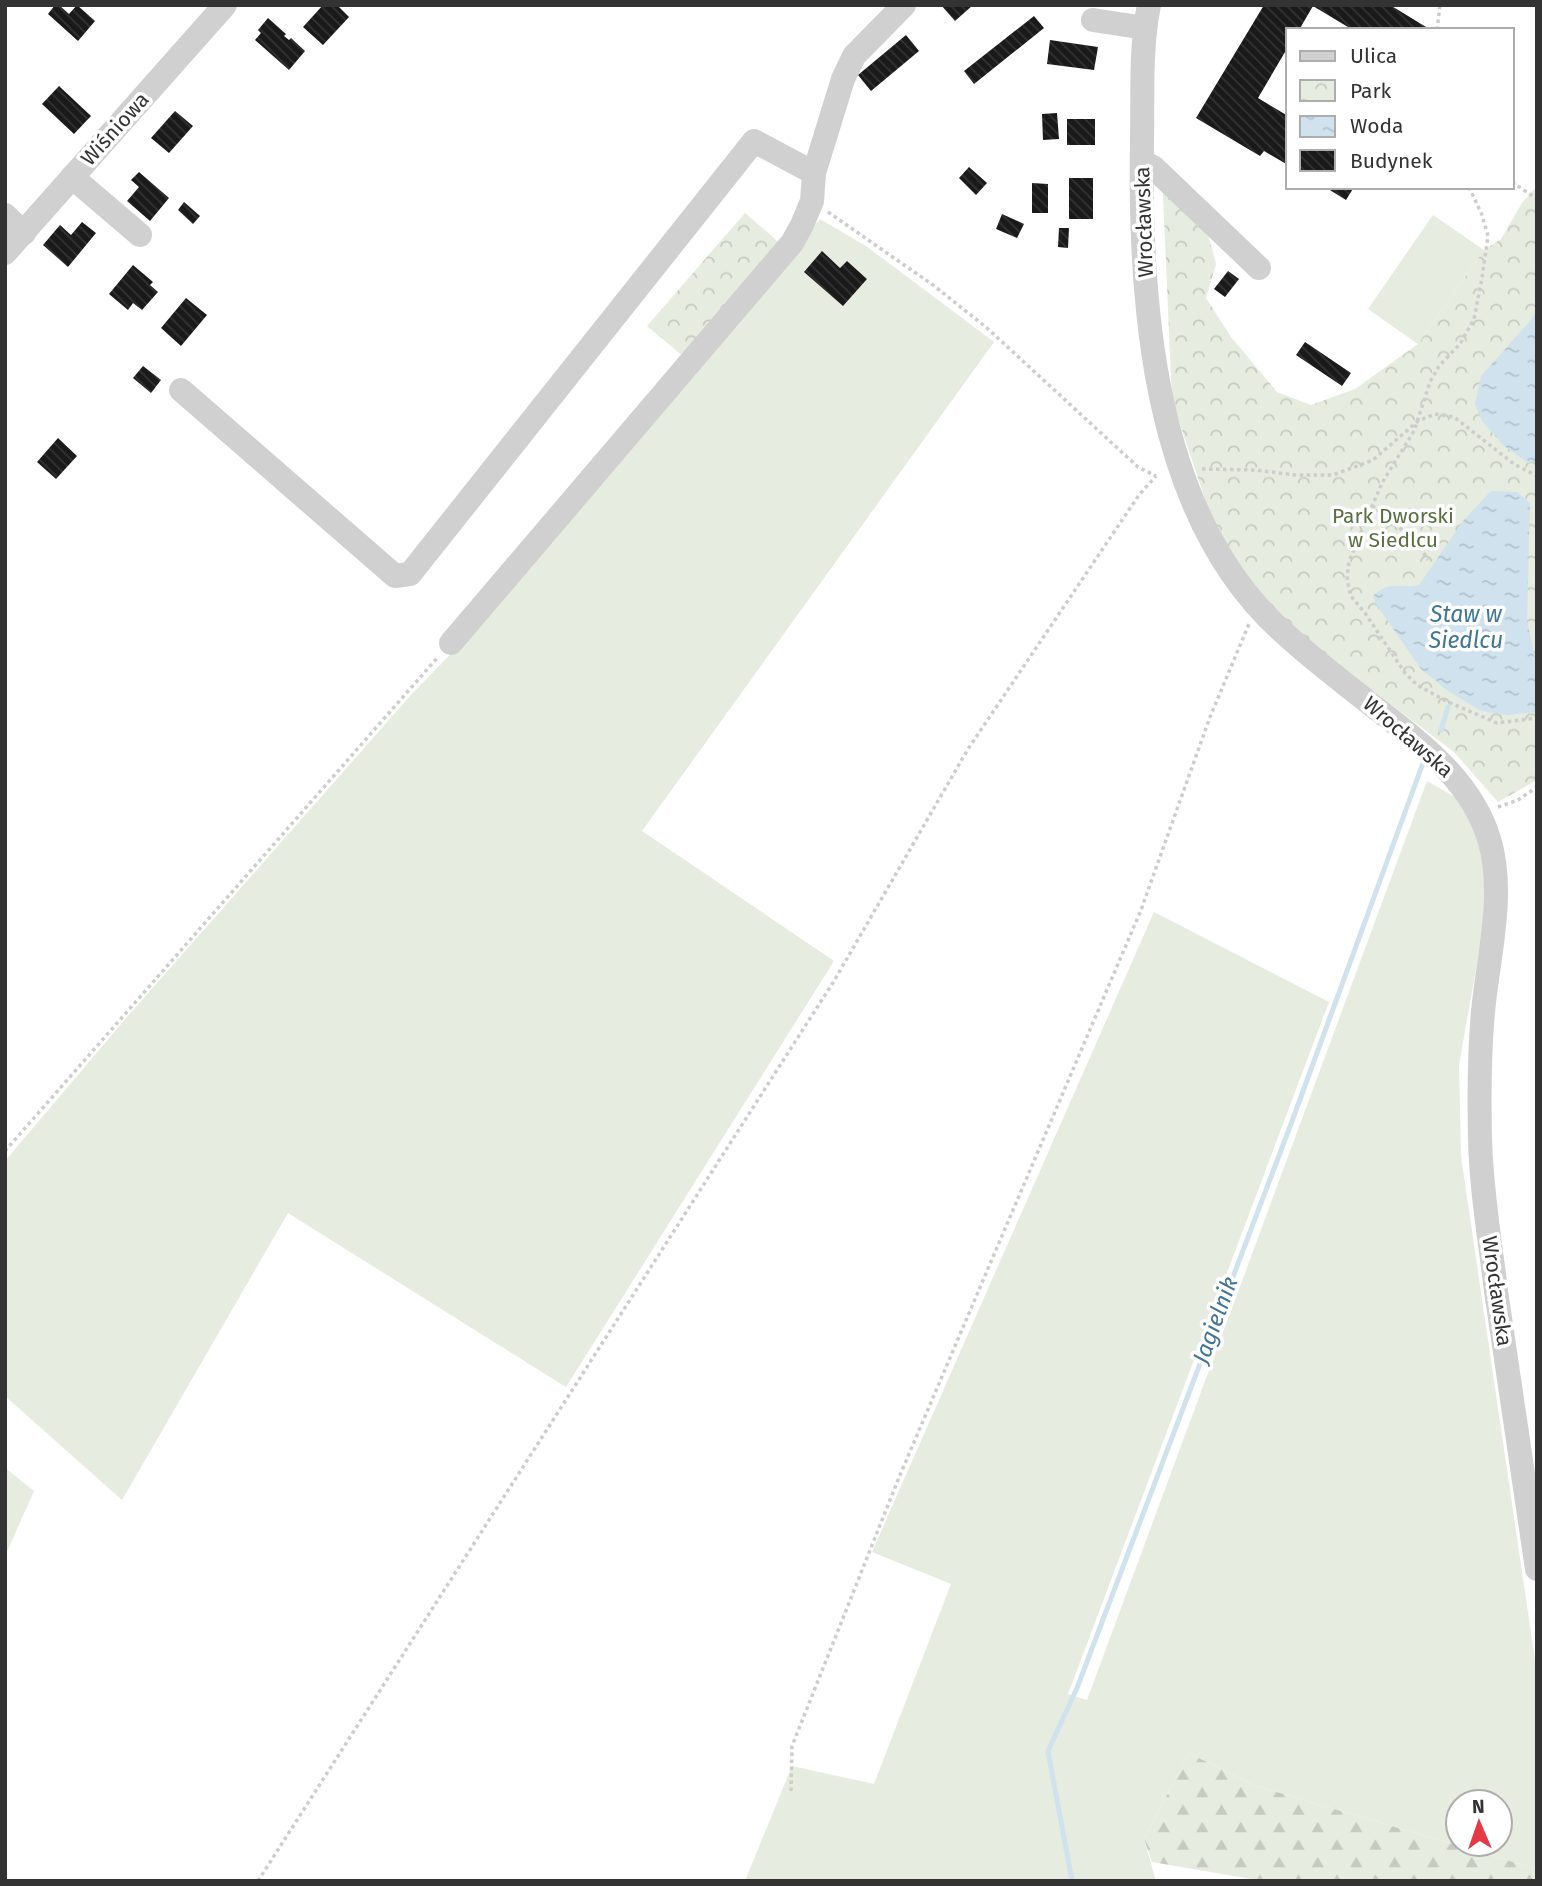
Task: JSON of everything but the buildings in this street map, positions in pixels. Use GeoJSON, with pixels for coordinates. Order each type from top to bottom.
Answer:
{"type":"FeatureCollection","features":[{"type":"Feature","properties":{"kind":"street","name":"Wiśniowa"},"geometry":{"type":"LineString","coordinates":[[5,253],[225,5]]}},
{"type":"Feature","properties":{"kind":"street"},"geometry":{"type":"LineString","coordinates":[[451,643],[792,243],[812,201],[814,173],[843,79],[854,56],[904,5]]}},
{"type":"Feature","properties":{"kind":"street"},"geometry":{"type":"LineString","coordinates":[[1093,20],[1147,17]]}},
{"type":"Feature","properties":{"kind":"street","name":"Wrocławska"},"geometry":{"type":"LineString","coordinates":[[1147,17],[1142,218],[1149,322],[1158,379],[1192,499],[1218,554],[1244,592],[1281,631],[1422,744],[1462,786],[1480,814],[1490,844],[1496,878],[1480,1052],[1481,1173],[1537,1569]]}},
{"type":"Feature","properties":{"kind":"street"},"geometry":{"type":"LineString","coordinates":[[181,390],[395,576],[410,574],[754,141],[814,173]]}},
{"type":"Feature","properties":{"kind":"street"},"geometry":{"type":"LineString","coordinates":[[1142,162],[1153,167],[1259,268]]}},
{"type":"Feature","properties":{"kind":"street"},"geometry":{"type":"LineString","coordinates":[[72,177],[140,235]]}},
{"type":"Feature","properties":{"kind":"street"},"geometry":{"type":"LineString","coordinates":[[5,215],[24,233]]}},
{"type":"Feature","properties":{"kind":"path"},"geometry":{"type":"LineString","coordinates":[[1437,28],[1440,5]]}},
{"type":"Feature","properties":{"kind":"path"},"geometry":{"type":"LineString","coordinates":[[1514,183],[1537,199]]}},
{"type":"Feature","properties":{"kind":"path"},"geometry":{"type":"LineString","coordinates":[[1470,189],[1488,236],[1474,319],[1460,344],[1439,366],[1430,382],[1418,421],[1400,457],[1382,483],[1372,506],[1349,562],[1347,578],[1350,595],[1405,673],[1417,685],[1497,723],[1537,718]]}},
{"type":"Feature","properties":{"kind":"path"},"geometry":{"type":"LineString","coordinates":[[258,1881],[834,981],[968,749],[1139,495],[1156,476],[1138,467],[988,328],[933,285],[812,201]]}},
{"type":"Feature","properties":{"kind":"path"},"geometry":{"type":"LineString","coordinates":[[1182,470],[1255,470],[1295,475],[1333,475],[1373,460],[1418,421],[1435,414],[1454,417],[1514,464],[1537,476]]}},
{"type":"Feature","properties":{"kind":"path"},"geometry":{"type":"LineString","coordinates":[[1372,506],[1411,539],[1428,560]]}},
{"type":"Feature","properties":{"kind":"path"},"geometry":{"type":"LineString","coordinates":[[790,1791],[792,1746],[900,1475],[1141,910],[1210,717],[1241,640],[1258,607]]}},
{"type":"Feature","properties":{"kind":"path"},"geometry":{"type":"LineString","coordinates":[[5,1151],[451,643]]}},
{"type":"Feature","properties":{"kind":"path"},"geometry":{"type":"LineString","coordinates":[[1480,814],[1518,800],[1537,787]]}},
{"type":"Feature","properties":{"kind":"green space","name":"Park Dworski w Siedlcu"},"geometry":{"type":"Polygon","coordinates":[[[1537,186],[1537,780],[1498,802],[1454,752],[1294,631],[1250,585],[1215,529],[1172,400],[1163,194],[1206,226],[1216,264],[1206,298],[1231,337],[1277,392],[1311,405],[1355,389],[1418,344],[1484,250],[1501,239],[1522,203],[1537,186]]]}},
{"type":"Feature","properties":{"kind":"green space"},"geometry":{"type":"Polygon","coordinates":[[[745,213],[782,245],[684,357],[647,326],[745,213]]]}},
{"type":"Feature","properties":{"kind":"green space"},"geometry":{"type":"Polygon","coordinates":[[[1433,215],[1484,250],[1418,344],[1368,309],[1433,215]]]}},
{"type":"Feature","properties":{"kind":"green space"},"geometry":{"type":"Polygon","coordinates":[[[820,219],[866,246],[994,342],[642,831],[834,961],[566,1387],[288,1213],[122,1500],[5,1396],[5,1161],[127,1017],[410,696],[473,631],[820,219]]]}},
{"type":"Feature","properties":{"kind":"green space"},"geometry":{"type":"Polygon","coordinates":[[[1427,781],[1455,797],[1478,835],[1486,887],[1483,930],[1459,1065],[1461,1156],[1537,1674],[1537,1869],[1500,1858],[1514,1858],[1514,1788],[1444,1788],[1444,1841],[1253,1785],[1189,1753],[1144,1839],[1156,1881],[745,1881],[792,1766],[874,1784],[951,1584],[872,1552],[1154,912],[1329,1002],[1068,1694],[1087,1700],[1427,781]]]}},
{"type":"Feature","properties":{"kind":"green space"},"geometry":{"type":"Polygon","coordinates":[[[5,1468],[34,1491],[5,1556],[5,1468]]]}},
{"type":"Feature","properties":{"kind":"green space"},"geometry":{"type":"Polygon","coordinates":[[[1189,1753],[1253,1785],[1444,1841],[1444,1858],[1500,1858],[1537,1869],[1537,1881],[1263,1881],[1152,1862],[1144,1839],[1189,1753]]]}},
{"type":"Feature","properties":{"kind":"water"},"geometry":{"type":"Polygon","coordinates":[[[1537,311],[1537,461],[1528,463],[1503,445],[1482,421],[1475,404],[1481,376],[1537,311]]]}},
{"type":"Feature","properties":{"kind":"water","name":"Staw w Siedlcu"},"geometry":{"type":"Polygon","coordinates":[[[1491,491],[1517,492],[1530,503],[1527,620],[1537,668],[1537,712],[1507,715],[1481,711],[1448,691],[1421,669],[1373,596],[1384,588],[1419,585],[1463,521],[1491,491]]]}},
{"type":"Feature","properties":{"kind":"waterway","name":"Jagielnik"},"geometry":{"type":"LineString","coordinates":[[1441,730],[1448,707]]}},
{"type":"Feature","properties":{"kind":"waterway","name":"Jagielnik"},"geometry":{"type":"LineString","coordinates":[[1072,1881],[1048,1751],[1077,1688],[1291,1124],[1423,763]]}}]}
